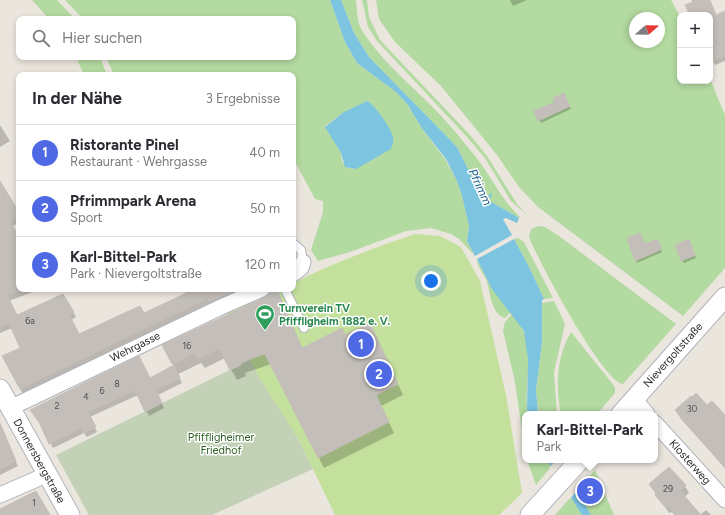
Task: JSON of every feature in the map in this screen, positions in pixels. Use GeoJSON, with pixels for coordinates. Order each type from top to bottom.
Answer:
{"type":"FeatureCollection","features":[{"type":"Feature","properties":{"kind":"street"},"geometry":{"type":"LineString","coordinates":[[296,272],[301,268],[303,262]]}},
{"type":"Feature","properties":{"kind":"street","name":"Wehrgasse"},"geometry":{"type":"LineString","coordinates":[[10,408],[255,292]]}},
{"type":"Feature","properties":{"kind":"street","name":"Nievergoltstraße"},"geometry":{"type":"LineString","coordinates":[[624,411],[725,297]]}},
{"type":"Feature","properties":{"kind":"street","name":"Donnersbergstraße"},"geometry":{"type":"LineString","coordinates":[[0,389],[46,476],[70,515]]}},
{"type":"Feature","properties":{"kind":"street"},"geometry":{"type":"LineString","coordinates":[[634,399],[644,411]]}},
{"type":"Feature","properties":{"kind":"street","name":"Klosterweg"},"geometry":{"type":"LineString","coordinates":[[658,426],[725,500]]}},
{"type":"Feature","properties":{"kind":"street"},"geometry":{"type":"LineString","coordinates":[[530,515],[577,463]]}},
{"type":"Feature","properties":{"kind":"street"},"geometry":{"type":"LineString","coordinates":[[0,495],[46,476]]}},
{"type":"Feature","properties":{"kind":"lane"},"geometry":{"type":"LineString","coordinates":[[296,246],[301,250],[303,262]]}},
{"type":"Feature","properties":{"kind":"lane"},"geometry":{"type":"LineString","coordinates":[[286,292],[304,328]]}},
{"type":"Feature","properties":{"kind":"green space"},"geometry":{"type":"Polygon","coordinates":[[[32,0],[57,0],[72,16],[46,16],[32,0]]]}},
{"type":"Feature","properties":{"kind":"green space"},"geometry":{"type":"Polygon","coordinates":[[[65,0],[330,0],[345,42],[357,63],[396,92],[408,105],[421,127],[445,159],[457,181],[462,196],[469,226],[467,241],[475,256],[459,239],[451,234],[431,228],[406,231],[350,252],[318,261],[311,250],[323,212],[323,201],[315,199],[296,164],[296,72],[113,72],[107,60],[296,60],[296,16],[80,16],[65,0]],[[367,101],[345,112],[325,126],[341,153],[342,162],[348,168],[356,169],[367,101]]]}},
{"type":"Feature","properties":{"kind":"green space"},"geometry":{"type":"Polygon","coordinates":[[[341,0],[356,0],[358,17],[363,32],[391,67],[434,108],[460,137],[475,155],[505,200],[520,217],[519,218],[488,200],[491,193],[486,198],[473,179],[457,147],[369,57],[354,33],[341,0]]]}},
{"type":"Feature","properties":{"kind":"green space"},"geometry":{"type":"Polygon","coordinates":[[[362,0],[367,0],[369,17],[380,40],[470,135],[487,156],[517,204],[528,216],[511,201],[485,158],[467,137],[377,41],[368,27],[362,0]]]}},
{"type":"Feature","properties":{"kind":"green space"},"geometry":{"type":"Polygon","coordinates":[[[376,0],[671,0],[677,12],[677,84],[712,84],[725,115],[725,268],[683,316],[538,207],[519,187],[497,155],[441,86],[395,42],[379,19],[376,0]]]}},
{"type":"Feature","properties":{"kind":"green space"},"geometry":{"type":"Polygon","coordinates":[[[77,60],[101,60],[106,72],[83,72],[77,60]]]}},
{"type":"Feature","properties":{"kind":"green space"},"geometry":{"type":"Polygon","coordinates":[[[538,226],[545,227],[559,236],[676,324],[623,384],[613,378],[601,363],[586,342],[557,293],[529,237],[531,229],[538,226]]]}},
{"type":"Feature","properties":{"kind":"green space"},"geometry":{"type":"Polygon","coordinates":[[[415,234],[440,236],[461,247],[480,281],[506,395],[522,493],[499,515],[335,515],[299,440],[259,377],[226,313],[273,292],[296,292],[296,282],[368,251],[415,234]]]}},
{"type":"Feature","properties":{"kind":"green space"},"geometry":{"type":"Polygon","coordinates":[[[518,238],[524,242],[553,298],[544,299],[514,239],[518,238]]]}},
{"type":"Feature","properties":{"kind":"green space"},"geometry":{"type":"Polygon","coordinates":[[[477,259],[492,288],[511,312],[505,318],[496,312],[486,279],[479,267],[477,259]]]}},
{"type":"Feature","properties":{"kind":"green space"},"geometry":{"type":"Polygon","coordinates":[[[554,301],[565,324],[554,372],[557,411],[538,411],[536,390],[542,343],[542,303],[554,301]]]}},
{"type":"Feature","properties":{"kind":"green space"},"geometry":{"type":"Polygon","coordinates":[[[512,314],[523,330],[528,350],[528,411],[522,411],[522,429],[514,377],[503,331],[505,322],[512,314]]]}},
{"type":"Feature","properties":{"kind":"green space"},"geometry":{"type":"Polygon","coordinates":[[[571,332],[615,387],[615,393],[600,411],[560,411],[558,393],[558,372],[566,341],[571,332]]]}},
{"type":"Feature","properties":{"kind":"green space","name":"Pfiffligheimer Friedhof"},"geometry":{"type":"Polygon","coordinates":[[[250,360],[299,440],[313,469],[212,515],[89,515],[56,455],[250,360]]]}},
{"type":"Feature","properties":{"kind":"green space"},"geometry":{"type":"Polygon","coordinates":[[[528,463],[549,463],[551,467],[536,485],[528,463]]]}},
{"type":"Feature","properties":{"kind":"green space"},"geometry":{"type":"Polygon","coordinates":[[[595,470],[614,515],[555,515],[595,470]]]}},
{"type":"Feature","properties":{"kind":"water"},"geometry":{"type":"Polygon","coordinates":[[[330,0],[341,0],[354,33],[369,57],[457,147],[473,179],[486,198],[491,193],[492,195],[488,200],[519,218],[517,223],[506,218],[503,219],[512,235],[475,256],[467,241],[469,226],[462,196],[457,181],[446,159],[421,127],[408,105],[396,92],[357,63],[345,42],[330,0]]]}},
{"type":"Feature","properties":{"kind":"water"},"geometry":{"type":"Polygon","coordinates":[[[367,101],[378,112],[390,128],[393,138],[391,149],[356,169],[345,167],[341,153],[325,127],[344,112],[367,101]]]}},
{"type":"Feature","properties":{"kind":"water"},"geometry":{"type":"Polygon","coordinates":[[[514,239],[544,299],[542,300],[542,343],[536,390],[538,411],[527,411],[527,409],[528,359],[524,331],[492,289],[477,259],[514,239]]]}},
{"type":"Feature","properties":{"kind":"water"},"geometry":{"type":"Polygon","coordinates":[[[549,463],[561,463],[591,515],[582,515],[549,463]]]}},
{"type":"Feature","properties":{"kind":"pier"},"geometry":{"type":"Polygon","coordinates":[[[553,463],[564,463],[579,488],[570,499],[549,468],[553,463]]]}},
{"type":"Feature","properties":{"kind":"building"},"geometry":{"type":"Polygon","coordinates":[[[697,0],[710,0],[716,15],[725,11],[725,56],[713,61],[713,16],[715,15],[713,15],[713,12],[688,12],[685,5],[697,0]]]}},
{"type":"Feature","properties":{"kind":"building"},"geometry":{"type":"Polygon","coordinates":[[[564,93],[570,106],[538,121],[534,111],[555,102],[553,98],[564,93]]]}},
{"type":"Feature","properties":{"kind":"building"},"geometry":{"type":"Polygon","coordinates":[[[0,181],[16,207],[16,217],[10,221],[16,232],[16,292],[7,295],[17,315],[63,294],[74,312],[69,314],[79,334],[140,306],[144,313],[189,292],[232,292],[209,301],[208,298],[20,389],[2,356],[20,348],[9,323],[0,327],[0,181]]]}},
{"type":"Feature","properties":{"kind":"building"},"geometry":{"type":"Polygon","coordinates":[[[640,233],[645,244],[657,239],[662,249],[635,261],[627,238],[640,233]]]}},
{"type":"Feature","properties":{"kind":"building"},"geometry":{"type":"Polygon","coordinates":[[[689,239],[695,255],[681,261],[675,245],[689,239]]]}},
{"type":"Feature","properties":{"kind":"building"},"geometry":{"type":"Polygon","coordinates":[[[270,292],[278,292],[302,348],[342,328],[345,335],[370,323],[398,384],[376,395],[389,422],[318,458],[265,354],[240,362],[241,365],[230,370],[219,348],[198,359],[195,353],[172,364],[162,345],[266,297],[270,292]]]}},
{"type":"Feature","properties":{"kind":"building"},"geometry":{"type":"Polygon","coordinates":[[[139,356],[150,378],[174,365],[180,378],[156,390],[162,403],[145,412],[135,390],[88,412],[96,427],[83,433],[81,428],[49,444],[39,422],[30,410],[139,356]]]}},
{"type":"Feature","properties":{"kind":"building"},"geometry":{"type":"Polygon","coordinates":[[[696,393],[707,405],[712,401],[725,415],[725,468],[675,410],[696,393]]]}},
{"type":"Feature","properties":{"kind":"building"},"geometry":{"type":"Polygon","coordinates":[[[0,423],[16,461],[0,469],[0,423]]]}},
{"type":"Feature","properties":{"kind":"building"},"geometry":{"type":"Polygon","coordinates":[[[669,467],[686,485],[680,491],[701,515],[675,515],[667,505],[665,507],[655,495],[656,493],[649,484],[669,467]]]}},
{"type":"Feature","properties":{"kind":"building"},"geometry":{"type":"Polygon","coordinates":[[[36,491],[50,515],[0,515],[0,509],[36,491]]]}},
{"type":"Feature","properties":{"kind":"place","name":"Turnverein TV Pfiffligheim 1882 e. V."},"geometry":{"type":"Point","coordinates":[265,331]}},
{"type":"Feature","properties":{"kind":"place","name":"Ristorante Pinel"},"geometry":{"type":"Point","coordinates":[361,344]}},
{"type":"Feature","properties":{"kind":"place","name":"Pfrimmpark Arena"},"geometry":{"type":"Point","coordinates":[379,374]}},
{"type":"Feature","properties":{"kind":"place","name":"Karl-Bittel-Park"},"geometry":{"type":"Point","coordinates":[590,491]}},
{"type":"Feature","properties":{"kind":"water label","name":"Pfrimm"},"geometry":{"type":"Point","coordinates":[480,187]}}]}
